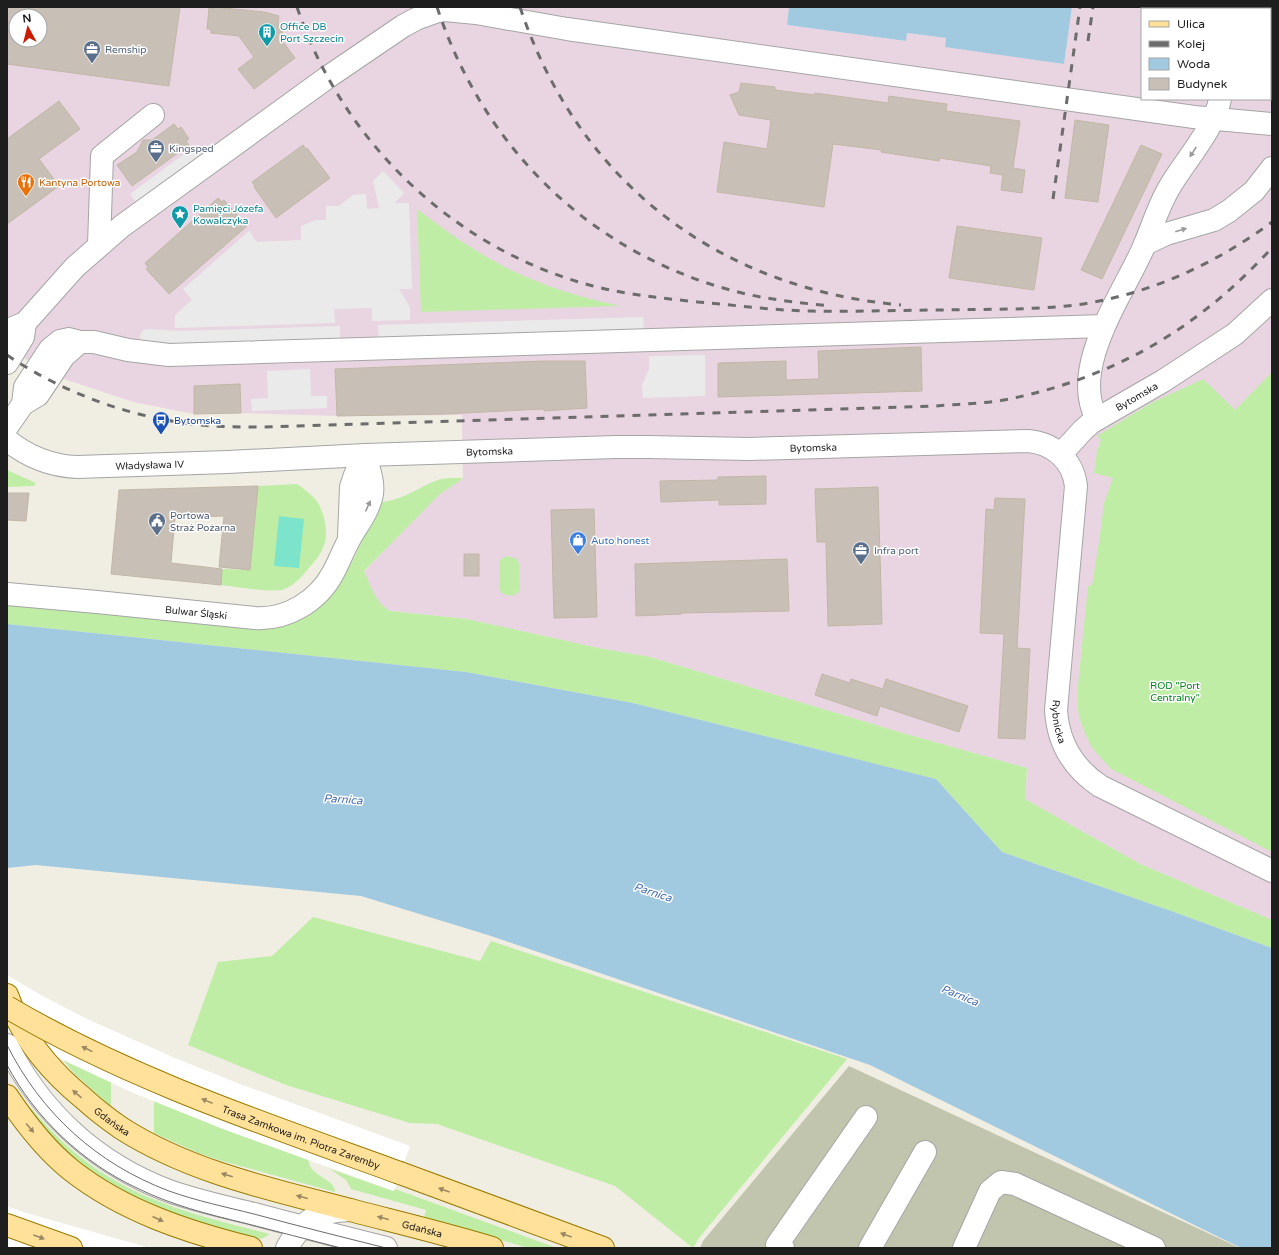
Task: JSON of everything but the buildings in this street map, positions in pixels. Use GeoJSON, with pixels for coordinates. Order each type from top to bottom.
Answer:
{"type":"FeatureCollection","features":[{"type":"Feature","properties":{"kind":"main road","name":"Gdańska"},"geometry":{"type":"LineString","coordinates":[[7,995],[21,1027],[43,1059],[67,1085],[122,1128],[147,1142],[201,1167],[264,1187],[492,1248]]}},
{"type":"Feature","properties":{"kind":"main road","name":"Trasa Zamkowa im. Piotra Zaremby"},"geometry":{"type":"LineString","coordinates":[[7,1007],[56,1034],[132,1070],[273,1127],[603,1248]]}},
{"type":"Feature","properties":{"kind":"main road"},"geometry":{"type":"LineString","coordinates":[[7,1096],[26,1122],[58,1158],[71,1170],[105,1193],[122,1203],[174,1226],[214,1239],[251,1248]]}},
{"type":"Feature","properties":{"kind":"main road"},"geometry":{"type":"LineString","coordinates":[[7,1225],[71,1248]]}},
{"type":"Feature","properties":{"kind":"street"},"geometry":{"type":"LineString","coordinates":[[7,336],[13,328],[25,323],[75,267],[128,221],[364,51],[403,26],[416,19],[438,11],[474,10],[567,29],[1141,100]]}},
{"type":"Feature","properties":{"kind":"street"},"geometry":{"type":"LineString","coordinates":[[1144,100],[1217,109],[1272,124]]}},
{"type":"Feature","properties":{"kind":"street"},"geometry":{"type":"LineString","coordinates":[[1097,419],[1091,406],[1090,371],[1092,357],[1104,326],[1145,244],[1155,216],[1169,188],[1217,109]]}},
{"type":"Feature","properties":{"kind":"street"},"geometry":{"type":"LineString","coordinates":[[99,245],[102,156],[153,115]]}},
{"type":"Feature","properties":{"kind":"street"},"geometry":{"type":"LineString","coordinates":[[1145,244],[1166,234],[1214,220],[1229,211],[1254,192],[1272,168]]}},
{"type":"Feature","properties":{"kind":"street","name":"Bytomska"},"geometry":{"type":"LineString","coordinates":[[298,458],[632,447],[749,449],[1024,441],[1033,441],[1045,444],[1061,454],[1086,426],[1163,382],[1235,334],[1272,300]]}},
{"type":"Feature","properties":{"kind":"street"},"geometry":{"type":"LineString","coordinates":[[7,363],[23,337],[25,323]]}},
{"type":"Feature","properties":{"kind":"street"},"geometry":{"type":"LineString","coordinates":[[7,427],[23,404],[38,395],[64,356],[80,342],[94,342],[128,350],[169,355],[1104,326]]}},
{"type":"Feature","properties":{"kind":"street","name":"Władysława IV"},"geometry":{"type":"LineString","coordinates":[[7,440],[21,450],[38,458],[54,464],[71,466],[228,462],[298,458]]}},
{"type":"Feature","properties":{"kind":"street","name":"Rybnicka"},"geometry":{"type":"LineString","coordinates":[[1061,454],[1072,470],[1076,491],[1056,710],[1059,731],[1066,750],[1081,771],[1100,786],[1272,871]]}},
{"type":"Feature","properties":{"kind":"street","name":"Bulwar Śląski"},"geometry":{"type":"LineString","coordinates":[[7,594],[230,616],[260,618],[274,617],[285,614],[312,599],[321,589],[333,573],[366,510],[372,495],[372,488],[365,455]]}},
{"type":"Feature","properties":{"kind":"street"},"geometry":{"type":"LineString","coordinates":[[7,1045],[24,1075],[43,1103],[60,1121],[79,1139],[107,1160],[134,1176],[290,1236],[386,1248]]}},
{"type":"Feature","properties":{"kind":"street"},"geometry":{"type":"LineString","coordinates":[[7,1064],[25,1093],[44,1118],[76,1149],[107,1172],[137,1188],[175,1204],[290,1236],[341,1248]]}},
{"type":"Feature","properties":{"kind":"street"},"geometry":{"type":"LineString","coordinates":[[783,1248],[777,1245],[866,1117]]}},
{"type":"Feature","properties":{"kind":"street"},"geometry":{"type":"LineString","coordinates":[[870,1248],[926,1152]]}},
{"type":"Feature","properties":{"kind":"street"},"geometry":{"type":"LineString","coordinates":[[964,1248],[990,1191],[1001,1182],[1014,1184],[1154,1248]]}},
{"type":"Feature","properties":{"kind":"street","name":"Gdańska"},"geometry":{"type":"LineString","coordinates":[[264,1187],[277,1200],[290,1236],[313,1217],[330,1211],[353,1210]]}},
{"type":"Feature","properties":{"kind":"shaded area"},"geometry":{"type":"Polygon","coordinates":[[[7,7],[789,7],[787,25],[905,41],[907,33],[946,38],[945,46],[1064,64],[1072,7],[1272,7],[1272,920],[1140,864],[1025,799],[1027,768],[899,732],[650,657],[598,648],[467,619],[383,610],[361,575],[437,495],[463,479],[462,415],[337,416],[241,413],[194,414],[133,402],[67,380],[21,356],[7,343],[7,7]]]}},
{"type":"Feature","properties":{"kind":"shaded area"},"geometry":{"type":"Polygon","coordinates":[[[196,145],[202,153],[136,202],[130,194],[196,145]]]}},
{"type":"Feature","properties":{"kind":"shaded area"},"geometry":{"type":"Polygon","coordinates":[[[383,171],[404,193],[395,203],[409,203],[412,289],[399,289],[410,307],[410,320],[372,321],[372,308],[334,309],[335,323],[175,328],[175,315],[192,300],[183,289],[249,231],[257,242],[301,240],[301,226],[316,220],[326,220],[326,206],[339,206],[353,195],[366,194],[367,209],[379,208],[373,181],[383,171]]]}},
{"type":"Feature","properties":{"kind":"shaded area"},"geometry":{"type":"Polygon","coordinates":[[[643,317],[644,330],[379,339],[378,325],[643,317]]]}},
{"type":"Feature","properties":{"kind":"shaded area"},"geometry":{"type":"Polygon","coordinates":[[[340,326],[340,339],[166,344],[141,341],[140,338],[141,332],[146,329],[180,331],[340,326]]]}},
{"type":"Feature","properties":{"kind":"shaded area"},"geometry":{"type":"Polygon","coordinates":[[[705,355],[705,396],[643,398],[642,385],[649,369],[649,356],[705,355]]]}},
{"type":"Feature","properties":{"kind":"shaded area"},"geometry":{"type":"Polygon","coordinates":[[[310,369],[311,396],[327,396],[327,408],[252,411],[251,399],[268,398],[267,371],[310,369]]]}},
{"type":"Feature","properties":{"kind":"shaded area"},"geometry":{"type":"Polygon","coordinates":[[[849,1066],[1240,1248],[700,1248],[703,1241],[849,1066]]]}},
{"type":"Feature","properties":{"kind":"green space"},"geometry":{"type":"Polygon","coordinates":[[[417,209],[467,245],[517,273],[551,287],[620,306],[421,312],[417,209]]]}},
{"type":"Feature","properties":{"kind":"green space","name":"ROD \"Port Centralny\""},"geometry":{"type":"Polygon","coordinates":[[[1272,372],[1272,852],[1111,769],[1092,748],[1085,733],[1078,710],[1078,685],[1088,586],[1092,586],[1104,503],[1113,478],[1094,473],[1097,451],[1101,440],[1097,436],[1151,403],[1203,379],[1235,410],[1272,372]]]}},
{"type":"Feature","properties":{"kind":"green space"},"geometry":{"type":"Polygon","coordinates":[[[7,470],[36,483],[34,486],[7,487],[7,470]]]}},
{"type":"Feature","properties":{"kind":"green space"},"geometry":{"type":"Polygon","coordinates":[[[464,478],[440,494],[364,571],[377,599],[390,611],[467,619],[598,648],[650,657],[899,732],[1027,768],[1025,799],[1140,864],[1272,920],[1272,948],[1002,852],[936,779],[633,703],[466,672],[7,624],[7,603],[279,626],[288,624],[313,611],[341,579],[354,559],[379,502],[401,497],[438,480],[464,478]]]}},
{"type":"Feature","properties":{"kind":"green space"},"geometry":{"type":"Polygon","coordinates":[[[297,484],[316,500],[324,518],[326,538],[318,558],[303,575],[289,587],[282,590],[260,590],[221,585],[222,569],[250,570],[258,486],[297,484]]]}},
{"type":"Feature","properties":{"kind":"green space"},"geometry":{"type":"Polygon","coordinates":[[[279,516],[304,519],[299,568],[274,566],[279,516]]]}},
{"type":"Feature","properties":{"kind":"green space"},"geometry":{"type":"Polygon","coordinates":[[[507,556],[517,559],[519,564],[520,590],[511,596],[501,593],[500,590],[499,561],[507,556]]]}},
{"type":"Feature","properties":{"kind":"green space"},"geometry":{"type":"Polygon","coordinates":[[[313,917],[480,961],[491,941],[847,1059],[699,1238],[693,1248],[615,1186],[437,1124],[410,1123],[286,1085],[188,1045],[218,962],[272,956],[313,917]]]}},
{"type":"Feature","properties":{"kind":"green space"},"geometry":{"type":"Polygon","coordinates":[[[63,1060],[111,1082],[111,1107],[75,1074],[63,1060]]]}},
{"type":"Feature","properties":{"kind":"green space"},"geometry":{"type":"Polygon","coordinates":[[[19,1095],[48,1127],[79,1156],[100,1172],[122,1185],[170,1206],[194,1214],[270,1234],[259,1239],[238,1236],[173,1214],[129,1195],[88,1170],[69,1155],[52,1138],[19,1095]]]}},
{"type":"Feature","properties":{"kind":"green space"},"geometry":{"type":"Polygon","coordinates":[[[154,1101],[223,1129],[308,1160],[312,1169],[330,1182],[335,1192],[222,1161],[198,1153],[154,1133],[154,1101]]]}},
{"type":"Feature","properties":{"kind":"green space"},"geometry":{"type":"Polygon","coordinates":[[[330,1169],[393,1191],[395,1189],[557,1248],[528,1248],[424,1217],[426,1210],[351,1189],[346,1180],[330,1169]]]}},
{"type":"Feature","properties":{"kind":"water"},"geometry":{"type":"Polygon","coordinates":[[[789,7],[1072,7],[1064,64],[945,47],[946,38],[907,33],[906,41],[787,25],[789,7]]]}},
{"type":"Feature","properties":{"kind":"water","name":"Parnica"},"geometry":{"type":"Polygon","coordinates":[[[7,624],[466,672],[633,703],[936,779],[1002,852],[1272,948],[1272,1248],[1241,1248],[870,1065],[491,936],[361,896],[36,865],[7,868],[7,624]]]}},
{"type":"Feature","properties":{"kind":"pier"},"geometry":{"type":"Polygon","coordinates":[[[7,975],[39,994],[87,1019],[175,1058],[240,1084],[410,1146],[394,1191],[223,1129],[131,1092],[63,1060],[7,1031],[7,975]]]}},
{"type":"Feature","properties":{"kind":"pier"},"geometry":{"type":"Polygon","coordinates":[[[7,1206],[23,1212],[150,1248],[7,1248],[7,1206]]]}},
{"type":"Feature","properties":{"kind":"tram line"},"geometry":{"type":"LineString","coordinates":[[7,1045],[21,1070],[54,1114],[95,1151],[143,1180],[180,1195],[201,1201],[386,1248]]}},
{"type":"Feature","properties":{"kind":"tram line"},"geometry":{"type":"LineString","coordinates":[[7,1065],[18,1084],[46,1121],[80,1152],[117,1178],[150,1194],[189,1208],[341,1248]]}},
{"type":"Feature","properties":{"kind":"railway"},"geometry":{"type":"LineString","coordinates":[[297,7],[317,56],[343,102],[374,145],[410,184],[451,217],[495,246],[543,269],[593,286],[619,292],[766,309],[807,311],[1005,309],[1067,306],[1122,296],[1175,278],[1225,253],[1272,222]]}},
{"type":"Feature","properties":{"kind":"railway"},"geometry":{"type":"LineString","coordinates":[[437,7],[458,59],[484,107],[515,151],[552,190],[593,224],[639,253],[688,276],[742,293],[786,301],[831,306]]}},
{"type":"Feature","properties":{"kind":"railway"},"geometry":{"type":"LineString","coordinates":[[520,7],[546,69],[578,125],[618,174],[664,216],[716,250],[773,276],[835,295],[901,305]]}},
{"type":"Feature","properties":{"kind":"railway"},"geometry":{"type":"LineString","coordinates":[[1053,199],[1080,7]]}},
{"type":"Feature","properties":{"kind":"railway"},"geometry":{"type":"LineString","coordinates":[[1088,41],[1093,7]]}},
{"type":"Feature","properties":{"kind":"railway"},"geometry":{"type":"LineString","coordinates":[[7,355],[50,380],[95,400],[143,415],[192,424],[218,426],[262,427],[935,406],[978,403],[1004,400],[1058,386],[1084,378],[1135,355],[1159,342],[1183,326],[1223,296],[1272,248]]}},
{"type":"Feature","properties":{"kind":"place","name":"Office DB Port Szczecin"},"geometry":{"type":"Point","coordinates":[267,47]}},
{"type":"Feature","properties":{"kind":"place","name":"Remship"},"geometry":{"type":"Point","coordinates":[92,64]}},
{"type":"Feature","properties":{"kind":"place","name":"Kingsped"},"geometry":{"type":"Point","coordinates":[156,163]}},
{"type":"Feature","properties":{"kind":"place","name":"Kantyna Portowa"},"geometry":{"type":"Point","coordinates":[26,197]}},
{"type":"Feature","properties":{"kind":"place","name":"Pamięci Józefa Kowalczyka"},"geometry":{"type":"Point","coordinates":[180,229]}},
{"type":"Feature","properties":{"kind":"place","name":"Bytomska"},"geometry":{"type":"Point","coordinates":[161,435]}},
{"type":"Feature","properties":{"kind":"place","name":"Portowa Straż Pożarna"},"geometry":{"type":"Point","coordinates":[157,536]}},
{"type":"Feature","properties":{"kind":"place","name":"Auto honest"},"geometry":{"type":"Point","coordinates":[578,555]}},
{"type":"Feature","properties":{"kind":"place","name":"Infra port"},"geometry":{"type":"Point","coordinates":[861,565]}}]}
